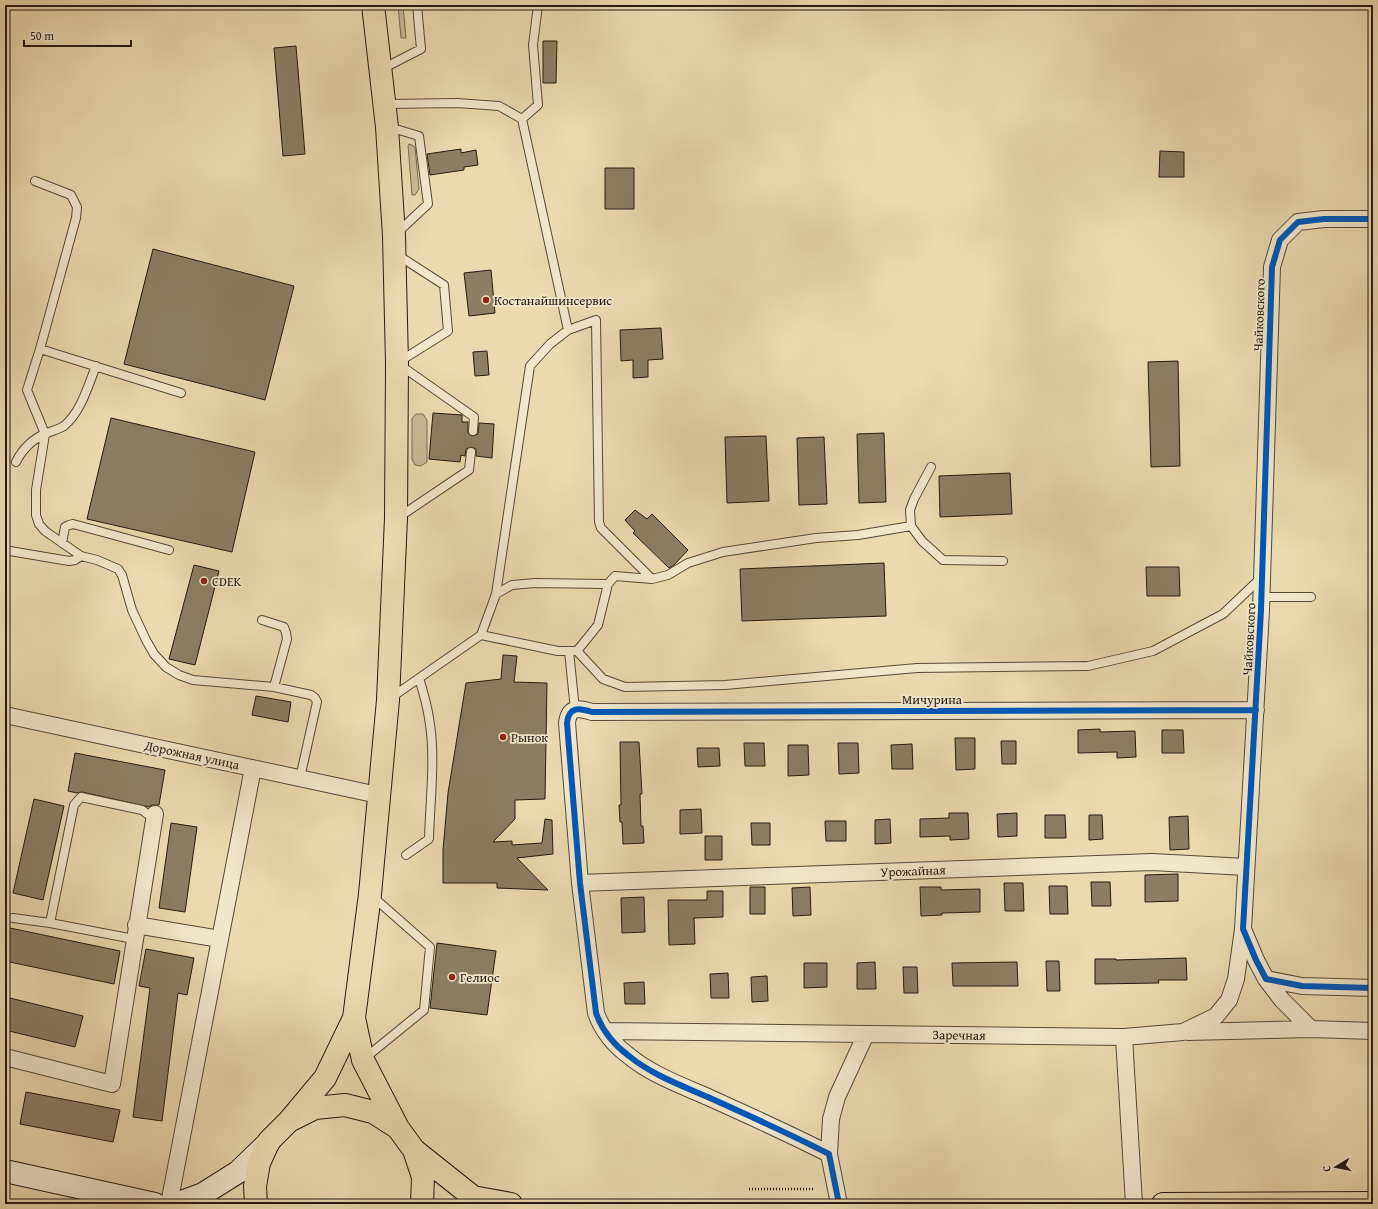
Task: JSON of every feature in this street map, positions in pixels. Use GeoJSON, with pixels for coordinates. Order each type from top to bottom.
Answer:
{"type":"FeatureCollection","features":[{"type":"Feature","properties":{"kind":"highway"},"geometry":{"type":"LineString","coordinates":[[256,1204],[254,1186],[259,1162],[269,1141],[289,1121],[325,1078],[354,1018],[370,894],[388,700],[396,518],[397,363],[394,244],[388,127],[373,5]]}},
{"type":"Feature","properties":{"kind":"highway"},"geometry":{"type":"LineString","coordinates":[[354,1018],[363,1060],[398,1128],[414,1150],[473,1197],[511,1204]]}},
{"type":"Feature","properties":{"kind":"highway"},"geometry":{"type":"LineString","coordinates":[[289,1121],[315,1108],[345,1105],[373,1112],[398,1128]]}},
{"type":"Feature","properties":{"kind":"highway"},"geometry":{"type":"LineString","coordinates":[[414,1150],[423,1177],[422,1204]]}},
{"type":"Feature","properties":{"kind":"highway"},"geometry":{"type":"LineString","coordinates":[[1163,1204],[1373,1203]]}},
{"type":"Feature","properties":{"kind":"street","name":"Чайковского"},"geometry":{"type":"LineString","coordinates":[[1311,1029],[1282,1000],[1266,979],[1243,929],[1262,597],[1272,267],[1280,240],[1298,222],[1324,219],[1373,219]]}},
{"type":"Feature","properties":{"kind":"street","name":"Мичурина"},"geometry":{"type":"LineString","coordinates":[[575,710],[583,709],[592,712],[1256,710]]}},
{"type":"Feature","properties":{"kind":"street"},"geometry":{"type":"LineString","coordinates":[[575,710],[570,712],[567,723],[580,883],[596,1013],[600,1024],[629,1057],[657,1074],[778,1128],[830,1154]]}},
{"type":"Feature","properties":{"kind":"street","name":"Дорожная улица"},"geometry":{"type":"LineString","coordinates":[[5,715],[378,795]]}},
{"type":"Feature","properties":{"kind":"street"},"geometry":{"type":"LineString","coordinates":[[169,1204],[253,768]]}},
{"type":"Feature","properties":{"kind":"street"},"geometry":{"type":"LineString","coordinates":[[5,1057],[112,1084],[154,816]]}},
{"type":"Feature","properties":{"kind":"street","name":"Урожайная"},"geometry":{"type":"LineString","coordinates":[[580,883],[1152,862],[1246,867]]}},
{"type":"Feature","properties":{"kind":"street","name":"Заречная"},"geometry":{"type":"LineString","coordinates":[[605,1031],[1124,1037],[1183,1032],[1216,1016],[1229,1000],[1236,979],[1243,929]]}},
{"type":"Feature","properties":{"kind":"street"},"geometry":{"type":"LineString","coordinates":[[135,932],[220,939]]}},
{"type":"Feature","properties":{"kind":"street"},"geometry":{"type":"LineString","coordinates":[[1266,979],[1302,986],[1373,988]]}},
{"type":"Feature","properties":{"kind":"street"},"geometry":{"type":"LineString","coordinates":[[1183,1032],[1311,1029],[1373,1031]]}},
{"type":"Feature","properties":{"kind":"street"},"geometry":{"type":"LineString","coordinates":[[839,1204],[830,1154],[831,1119],[837,1097],[866,1034]]}},
{"type":"Feature","properties":{"kind":"street"},"geometry":{"type":"LineString","coordinates":[[1124,1037],[1134,1204]]}},
{"type":"Feature","properties":{"kind":"street"},"geometry":{"type":"LineString","coordinates":[[176,1204],[203,1194],[238,1172],[269,1141]]}},
{"type":"Feature","properties":{"kind":"street"},"geometry":{"type":"LineString","coordinates":[[5,1171],[155,1204]]}},
{"type":"Feature","properties":{"kind":"lane"},"geometry":{"type":"LineString","coordinates":[[381,69],[422,49],[417,5]]}},
{"type":"Feature","properties":{"kind":"lane"},"geometry":{"type":"LineString","coordinates":[[522,119],[538,105],[533,45],[538,5]]}},
{"type":"Feature","properties":{"kind":"lane"},"geometry":{"type":"LineString","coordinates":[[385,104],[457,103],[499,106],[522,119],[568,330]]}},
{"type":"Feature","properties":{"kind":"lane"},"geometry":{"type":"LineString","coordinates":[[388,127],[419,136],[428,204],[394,244],[444,285],[448,331],[397,363],[474,416],[473,431]]}},
{"type":"Feature","properties":{"kind":"lane"},"geometry":{"type":"LineString","coordinates":[[34,181],[70,195],[77,208],[76,218],[40,349],[27,390],[45,434],[36,490],[36,515],[39,524],[45,531],[81,556],[97,560],[118,569],[122,575],[132,610],[146,640],[154,654],[166,667],[179,675],[193,680],[274,687],[311,695],[315,698],[317,702],[300,778]]}},
{"type":"Feature","properties":{"kind":"lane"},"geometry":{"type":"LineString","coordinates":[[388,700],[480,635],[496,594],[530,366],[550,344],[568,330],[596,320],[599,522],[602,528],[652,579]]}},
{"type":"Feature","properties":{"kind":"lane"},"geometry":{"type":"LineString","coordinates":[[40,349],[181,393]]}},
{"type":"Feature","properties":{"kind":"lane"},"geometry":{"type":"LineString","coordinates":[[16,462],[27,445],[45,434],[63,426],[77,411],[96,366]]}},
{"type":"Feature","properties":{"kind":"lane"},"geometry":{"type":"LineString","coordinates":[[396,518],[469,470],[471,452]]}},
{"type":"Feature","properties":{"kind":"lane"},"geometry":{"type":"LineString","coordinates":[[931,467],[914,499],[910,510],[911,526],[922,541],[943,560],[1003,561]]}},
{"type":"Feature","properties":{"kind":"lane"},"geometry":{"type":"LineString","coordinates":[[62,543],[65,528],[68,524],[73,524],[169,550]]}},
{"type":"Feature","properties":{"kind":"lane"},"geometry":{"type":"LineString","coordinates":[[575,710],[573,651],[598,625],[608,584],[615,576],[652,579],[668,575],[688,563],[723,552],[816,538],[858,535],[911,526]]}},
{"type":"Feature","properties":{"kind":"lane"},"geometry":{"type":"LineString","coordinates":[[10,551],[69,561],[75,560],[81,556]]}},
{"type":"Feature","properties":{"kind":"lane"},"geometry":{"type":"LineString","coordinates":[[480,635],[558,651],[573,651],[603,679],[625,687],[725,685],[918,668],[1088,666],[1153,651],[1223,614],[1262,576]]}},
{"type":"Feature","properties":{"kind":"lane"},"geometry":{"type":"LineString","coordinates":[[496,594],[512,585],[520,584],[608,584]]}},
{"type":"Feature","properties":{"kind":"lane"},"geometry":{"type":"LineString","coordinates":[[1262,597],[1312,597]]}},
{"type":"Feature","properties":{"kind":"lane"},"geometry":{"type":"LineString","coordinates":[[262,620],[284,628],[286,633],[286,639],[274,687]]}},
{"type":"Feature","properties":{"kind":"lane"},"geometry":{"type":"LineString","coordinates":[[406,855],[429,839],[432,766],[431,740],[429,718],[419,678]]}},
{"type":"Feature","properties":{"kind":"lane"},"geometry":{"type":"LineString","coordinates":[[50,923],[74,805],[81,797],[142,810],[154,816]]}},
{"type":"Feature","properties":{"kind":"lane"},"geometry":{"type":"LineString","coordinates":[[363,1060],[424,1010],[430,947],[370,894]]}},
{"type":"Feature","properties":{"kind":"lane"},"geometry":{"type":"LineString","coordinates":[[13,918],[135,932]]}},
{"type":"Feature","properties":{"kind":"path"},"geometry":{"type":"LineString","coordinates":[[749,1189],[813,1189]]}},
{"type":"Feature","properties":{"kind":"shaded area"},"geometry":{"type":"Polygon","coordinates":[[[398,5],[403,5],[406,38],[401,38],[398,5]]]}},
{"type":"Feature","properties":{"kind":"shaded area"},"geometry":{"type":"Polygon","coordinates":[[[410,144],[415,147],[419,189],[415,195],[412,195],[408,145],[410,144]]]}},
{"type":"Feature","properties":{"kind":"shaded area"},"geometry":{"type":"Polygon","coordinates":[[[416,414],[423,414],[427,420],[427,462],[421,466],[415,465],[412,459],[412,418],[416,414]]]}},
{"type":"Feature","properties":{"kind":"building"},"geometry":{"type":"Polygon","coordinates":[[[543,41],[557,41],[556,83],[543,83],[543,41]]]}},
{"type":"Feature","properties":{"kind":"building"},"geometry":{"type":"Polygon","coordinates":[[[296,46],[305,154],[283,156],[274,48],[296,46]]]}},
{"type":"Feature","properties":{"kind":"building"},"geometry":{"type":"Polygon","coordinates":[[[461,149],[461,153],[476,150],[478,165],[464,167],[464,170],[430,175],[427,154],[461,149]]]}},
{"type":"Feature","properties":{"kind":"building"},"geometry":{"type":"Polygon","coordinates":[[[1160,151],[1184,152],[1184,177],[1159,177],[1160,151]]]}},
{"type":"Feature","properties":{"kind":"building"},"geometry":{"type":"Polygon","coordinates":[[[605,168],[634,168],[634,209],[605,209],[605,168]]]}},
{"type":"Feature","properties":{"kind":"building"},"geometry":{"type":"Polygon","coordinates":[[[153,249],[294,286],[265,400],[124,364],[153,249]]]}},
{"type":"Feature","properties":{"kind":"building"},"geometry":{"type":"Polygon","coordinates":[[[491,270],[495,313],[469,316],[464,273],[491,270]]]}},
{"type":"Feature","properties":{"kind":"building"},"geometry":{"type":"Polygon","coordinates":[[[661,328],[663,359],[648,360],[648,377],[633,378],[633,360],[621,361],[620,330],[661,328]]]}},
{"type":"Feature","properties":{"kind":"building"},"geometry":{"type":"Polygon","coordinates":[[[487,351],[489,375],[475,376],[473,352],[487,351]]]}},
{"type":"Feature","properties":{"kind":"building"},"geometry":{"type":"Polygon","coordinates":[[[1178,361],[1180,466],[1151,467],[1148,362],[1178,361]]]}},
{"type":"Feature","properties":{"kind":"building"},"geometry":{"type":"Polygon","coordinates":[[[433,413],[462,415],[462,422],[468,422],[468,433],[472,436],[478,434],[479,423],[494,424],[492,458],[476,456],[476,449],[471,447],[466,449],[465,456],[461,455],[460,462],[429,459],[433,413]]]}},
{"type":"Feature","properties":{"kind":"building"},"geometry":{"type":"Polygon","coordinates":[[[111,418],[255,452],[232,552],[87,519],[111,418]]]}},
{"type":"Feature","properties":{"kind":"building"},"geometry":{"type":"Polygon","coordinates":[[[884,433],[886,502],[859,503],[857,434],[884,433]]]}},
{"type":"Feature","properties":{"kind":"building"},"geometry":{"type":"Polygon","coordinates":[[[766,436],[769,501],[727,503],[725,437],[766,436]]]}},
{"type":"Feature","properties":{"kind":"building"},"geometry":{"type":"Polygon","coordinates":[[[824,437],[827,504],[799,505],[797,438],[824,437]]]}},
{"type":"Feature","properties":{"kind":"building"},"geometry":{"type":"Polygon","coordinates":[[[1010,473],[1012,514],[940,517],[939,476],[1010,473]]]}},
{"type":"Feature","properties":{"kind":"building"},"geometry":{"type":"Polygon","coordinates":[[[635,510],[647,519],[652,514],[688,550],[674,565],[669,568],[633,533],[635,531],[625,520],[635,510]]]}},
{"type":"Feature","properties":{"kind":"building"},"geometry":{"type":"Polygon","coordinates":[[[884,563],[886,616],[742,621],[740,569],[884,563]]]}},
{"type":"Feature","properties":{"kind":"building"},"geometry":{"type":"Polygon","coordinates":[[[194,565],[219,571],[195,665],[169,659],[194,565]]]}},
{"type":"Feature","properties":{"kind":"building"},"geometry":{"type":"Polygon","coordinates":[[[1146,567],[1179,567],[1180,596],[1147,596],[1146,567]]]}},
{"type":"Feature","properties":{"kind":"building","name":"Рынок"},"geometry":{"type":"Polygon","coordinates":[[[503,655],[517,656],[514,682],[547,683],[545,799],[515,800],[515,819],[493,842],[512,841],[512,845],[542,843],[545,819],[552,820],[553,854],[517,858],[548,890],[497,888],[497,883],[443,883],[443,850],[448,793],[466,683],[501,679],[503,655]]]}},
{"type":"Feature","properties":{"kind":"building"},"geometry":{"type":"Polygon","coordinates":[[[256,696],[291,702],[288,722],[252,715],[256,696]]]}},
{"type":"Feature","properties":{"kind":"building"},"geometry":{"type":"Polygon","coordinates":[[[1100,729],[1100,732],[1135,731],[1136,757],[1117,758],[1117,752],[1078,753],[1078,730],[1100,729]]]}},
{"type":"Feature","properties":{"kind":"building"},"geometry":{"type":"Polygon","coordinates":[[[1162,730],[1183,730],[1184,753],[1162,753],[1162,730]]]}},
{"type":"Feature","properties":{"kind":"building"},"geometry":{"type":"Polygon","coordinates":[[[955,738],[975,738],[975,769],[956,770],[955,738]]]}},
{"type":"Feature","properties":{"kind":"building"},"geometry":{"type":"Polygon","coordinates":[[[1001,741],[1016,741],[1016,764],[1002,764],[1001,741]]]}},
{"type":"Feature","properties":{"kind":"building"},"geometry":{"type":"Polygon","coordinates":[[[620,742],[639,742],[642,794],[640,794],[641,826],[643,826],[644,843],[623,844],[622,822],[620,822],[619,805],[621,805],[620,742]]]}},
{"type":"Feature","properties":{"kind":"building"},"geometry":{"type":"Polygon","coordinates":[[[744,743],[764,743],[765,766],[745,766],[744,743]]]}},
{"type":"Feature","properties":{"kind":"building"},"geometry":{"type":"Polygon","coordinates":[[[838,743],[858,743],[859,773],[839,774],[838,743]]]}},
{"type":"Feature","properties":{"kind":"building"},"geometry":{"type":"Polygon","coordinates":[[[912,744],[913,769],[892,769],[891,745],[912,744]]]}},
{"type":"Feature","properties":{"kind":"building"},"geometry":{"type":"Polygon","coordinates":[[[788,745],[808,745],[809,775],[788,776],[788,745]]]}},
{"type":"Feature","properties":{"kind":"building"},"geometry":{"type":"Polygon","coordinates":[[[697,748],[719,748],[720,766],[698,767],[697,748]]]}},
{"type":"Feature","properties":{"kind":"building"},"geometry":{"type":"Polygon","coordinates":[[[75,753],[165,770],[159,805],[152,805],[149,807],[82,792],[77,793],[68,791],[75,753]]]}},
{"type":"Feature","properties":{"kind":"building"},"geometry":{"type":"Polygon","coordinates":[[[34,799],[64,806],[43,900],[13,893],[34,799]]]}},
{"type":"Feature","properties":{"kind":"building"},"geometry":{"type":"Polygon","coordinates":[[[701,809],[702,833],[680,834],[680,810],[701,809]]]}},
{"type":"Feature","properties":{"kind":"building"},"geometry":{"type":"Polygon","coordinates":[[[949,813],[968,813],[969,839],[950,840],[950,836],[920,837],[920,819],[949,818],[949,813]]]}},
{"type":"Feature","properties":{"kind":"building"},"geometry":{"type":"Polygon","coordinates":[[[1017,813],[1017,836],[998,837],[997,814],[1017,813]]]}},
{"type":"Feature","properties":{"kind":"building"},"geometry":{"type":"Polygon","coordinates":[[[1045,815],[1065,815],[1066,838],[1045,838],[1045,815]]]}},
{"type":"Feature","properties":{"kind":"building"},"geometry":{"type":"Polygon","coordinates":[[[1089,815],[1102,815],[1103,839],[1089,840],[1089,815]]]}},
{"type":"Feature","properties":{"kind":"building"},"geometry":{"type":"Polygon","coordinates":[[[1188,816],[1189,849],[1170,850],[1169,817],[1188,816]]]}},
{"type":"Feature","properties":{"kind":"building"},"geometry":{"type":"Polygon","coordinates":[[[890,819],[891,843],[875,844],[875,820],[890,819]]]}},
{"type":"Feature","properties":{"kind":"building"},"geometry":{"type":"Polygon","coordinates":[[[825,821],[846,821],[846,841],[826,841],[825,821]]]}},
{"type":"Feature","properties":{"kind":"building"},"geometry":{"type":"Polygon","coordinates":[[[171,823],[197,827],[185,912],[159,908],[171,823]]]}},
{"type":"Feature","properties":{"kind":"building"},"geometry":{"type":"Polygon","coordinates":[[[751,823],[770,823],[770,845],[752,845],[751,823]]]}},
{"type":"Feature","properties":{"kind":"building"},"geometry":{"type":"Polygon","coordinates":[[[705,836],[722,836],[722,860],[705,860],[705,836]]]}},
{"type":"Feature","properties":{"kind":"building"},"geometry":{"type":"Polygon","coordinates":[[[1178,874],[1178,901],[1145,902],[1145,875],[1178,874]]]}},
{"type":"Feature","properties":{"kind":"building"},"geometry":{"type":"Polygon","coordinates":[[[1091,882],[1110,882],[1111,906],[1092,906],[1091,882]]]}},
{"type":"Feature","properties":{"kind":"building"},"geometry":{"type":"Polygon","coordinates":[[[1004,883],[1023,883],[1024,911],[1005,911],[1004,883]]]}},
{"type":"Feature","properties":{"kind":"building"},"geometry":{"type":"Polygon","coordinates":[[[1049,886],[1067,886],[1068,914],[1050,914],[1049,886]]]}},
{"type":"Feature","properties":{"kind":"building"},"geometry":{"type":"Polygon","coordinates":[[[750,887],[765,887],[765,914],[750,914],[750,887]]]}},
{"type":"Feature","properties":{"kind":"building"},"geometry":{"type":"Polygon","coordinates":[[[810,887],[811,915],[793,916],[792,888],[810,887]]]}},
{"type":"Feature","properties":{"kind":"building"},"geometry":{"type":"Polygon","coordinates":[[[920,887],[941,887],[941,890],[980,889],[980,912],[942,913],[942,915],[921,916],[920,887]]]}},
{"type":"Feature","properties":{"kind":"building"},"geometry":{"type":"Polygon","coordinates":[[[707,891],[723,891],[723,917],[694,918],[695,944],[669,945],[668,900],[707,900],[707,891]]]}},
{"type":"Feature","properties":{"kind":"building"},"geometry":{"type":"Polygon","coordinates":[[[644,897],[645,932],[622,933],[621,898],[644,897]]]}},
{"type":"Feature","properties":{"kind":"building"},"geometry":{"type":"Polygon","coordinates":[[[5,927],[120,951],[114,984],[5,961],[5,927]]]}},
{"type":"Feature","properties":{"kind":"building"},"geometry":{"type":"Polygon","coordinates":[[[437,943],[496,951],[487,1015],[430,1008],[437,943]]]}},
{"type":"Feature","properties":{"kind":"building"},"geometry":{"type":"Polygon","coordinates":[[[146,949],[194,958],[187,995],[178,993],[162,1121],[133,1117],[150,988],[139,986],[146,949]]]}},
{"type":"Feature","properties":{"kind":"building"},"geometry":{"type":"Polygon","coordinates":[[[1186,958],[1187,980],[1158,980],[1159,983],[1095,984],[1095,959],[1116,960],[1186,958]]]}},
{"type":"Feature","properties":{"kind":"building"},"geometry":{"type":"Polygon","coordinates":[[[1046,961],[1059,961],[1060,991],[1047,991],[1046,961]]]}},
{"type":"Feature","properties":{"kind":"building"},"geometry":{"type":"Polygon","coordinates":[[[875,962],[876,989],[857,989],[857,963],[875,962]]]}},
{"type":"Feature","properties":{"kind":"building"},"geometry":{"type":"Polygon","coordinates":[[[1017,962],[1018,986],[953,986],[952,963],[1017,962]]]}},
{"type":"Feature","properties":{"kind":"building"},"geometry":{"type":"Polygon","coordinates":[[[804,963],[827,963],[827,987],[804,988],[804,963]]]}},
{"type":"Feature","properties":{"kind":"building"},"geometry":{"type":"Polygon","coordinates":[[[903,967],[917,967],[918,993],[904,993],[903,967]]]}},
{"type":"Feature","properties":{"kind":"building"},"geometry":{"type":"Polygon","coordinates":[[[728,973],[729,998],[711,998],[710,974],[728,973]]]}},
{"type":"Feature","properties":{"kind":"building"},"geometry":{"type":"Polygon","coordinates":[[[767,976],[768,1001],[752,1002],[751,977],[767,976]]]}},
{"type":"Feature","properties":{"kind":"building"},"geometry":{"type":"Polygon","coordinates":[[[644,982],[645,1004],[625,1004],[624,983],[644,982]]]}},
{"type":"Feature","properties":{"kind":"building"},"geometry":{"type":"Polygon","coordinates":[[[10,998],[83,1016],[75,1047],[5,1030],[5,1018],[10,998]]]}},
{"type":"Feature","properties":{"kind":"building"},"geometry":{"type":"Polygon","coordinates":[[[26,1092],[120,1110],[113,1142],[20,1124],[26,1092]]]}},
{"type":"Feature","properties":{"kind":"cycle path"},"geometry":{"type":"LineString","coordinates":[[1373,219],[1324,219],[1298,222],[1280,240],[1272,267],[1261,610],[1243,929],[1266,979],[1302,986],[1373,988]]}},
{"type":"Feature","properties":{"kind":"cycle path"},"geometry":{"type":"LineString","coordinates":[[839,1204],[829,1154],[770,1125],[668,1080],[648,1069],[618,1047],[609,1037],[602,1025],[596,1013],[580,883],[567,723],[568,717],[572,711],[579,709],[592,712],[1256,710]]}},
{"type":"Feature","properties":{"kind":"place","name":"Костанайшинсервис"},"geometry":{"type":"Point","coordinates":[486,300]}},
{"type":"Feature","properties":{"kind":"place","name":"CDEK"},"geometry":{"type":"Point","coordinates":[204,581]}},
{"type":"Feature","properties":{"kind":"place","name":"Рынок"},"geometry":{"type":"Point","coordinates":[503,737]}},
{"type":"Feature","properties":{"kind":"place","name":"Гелиос"},"geometry":{"type":"Point","coordinates":[452,977]}}]}
